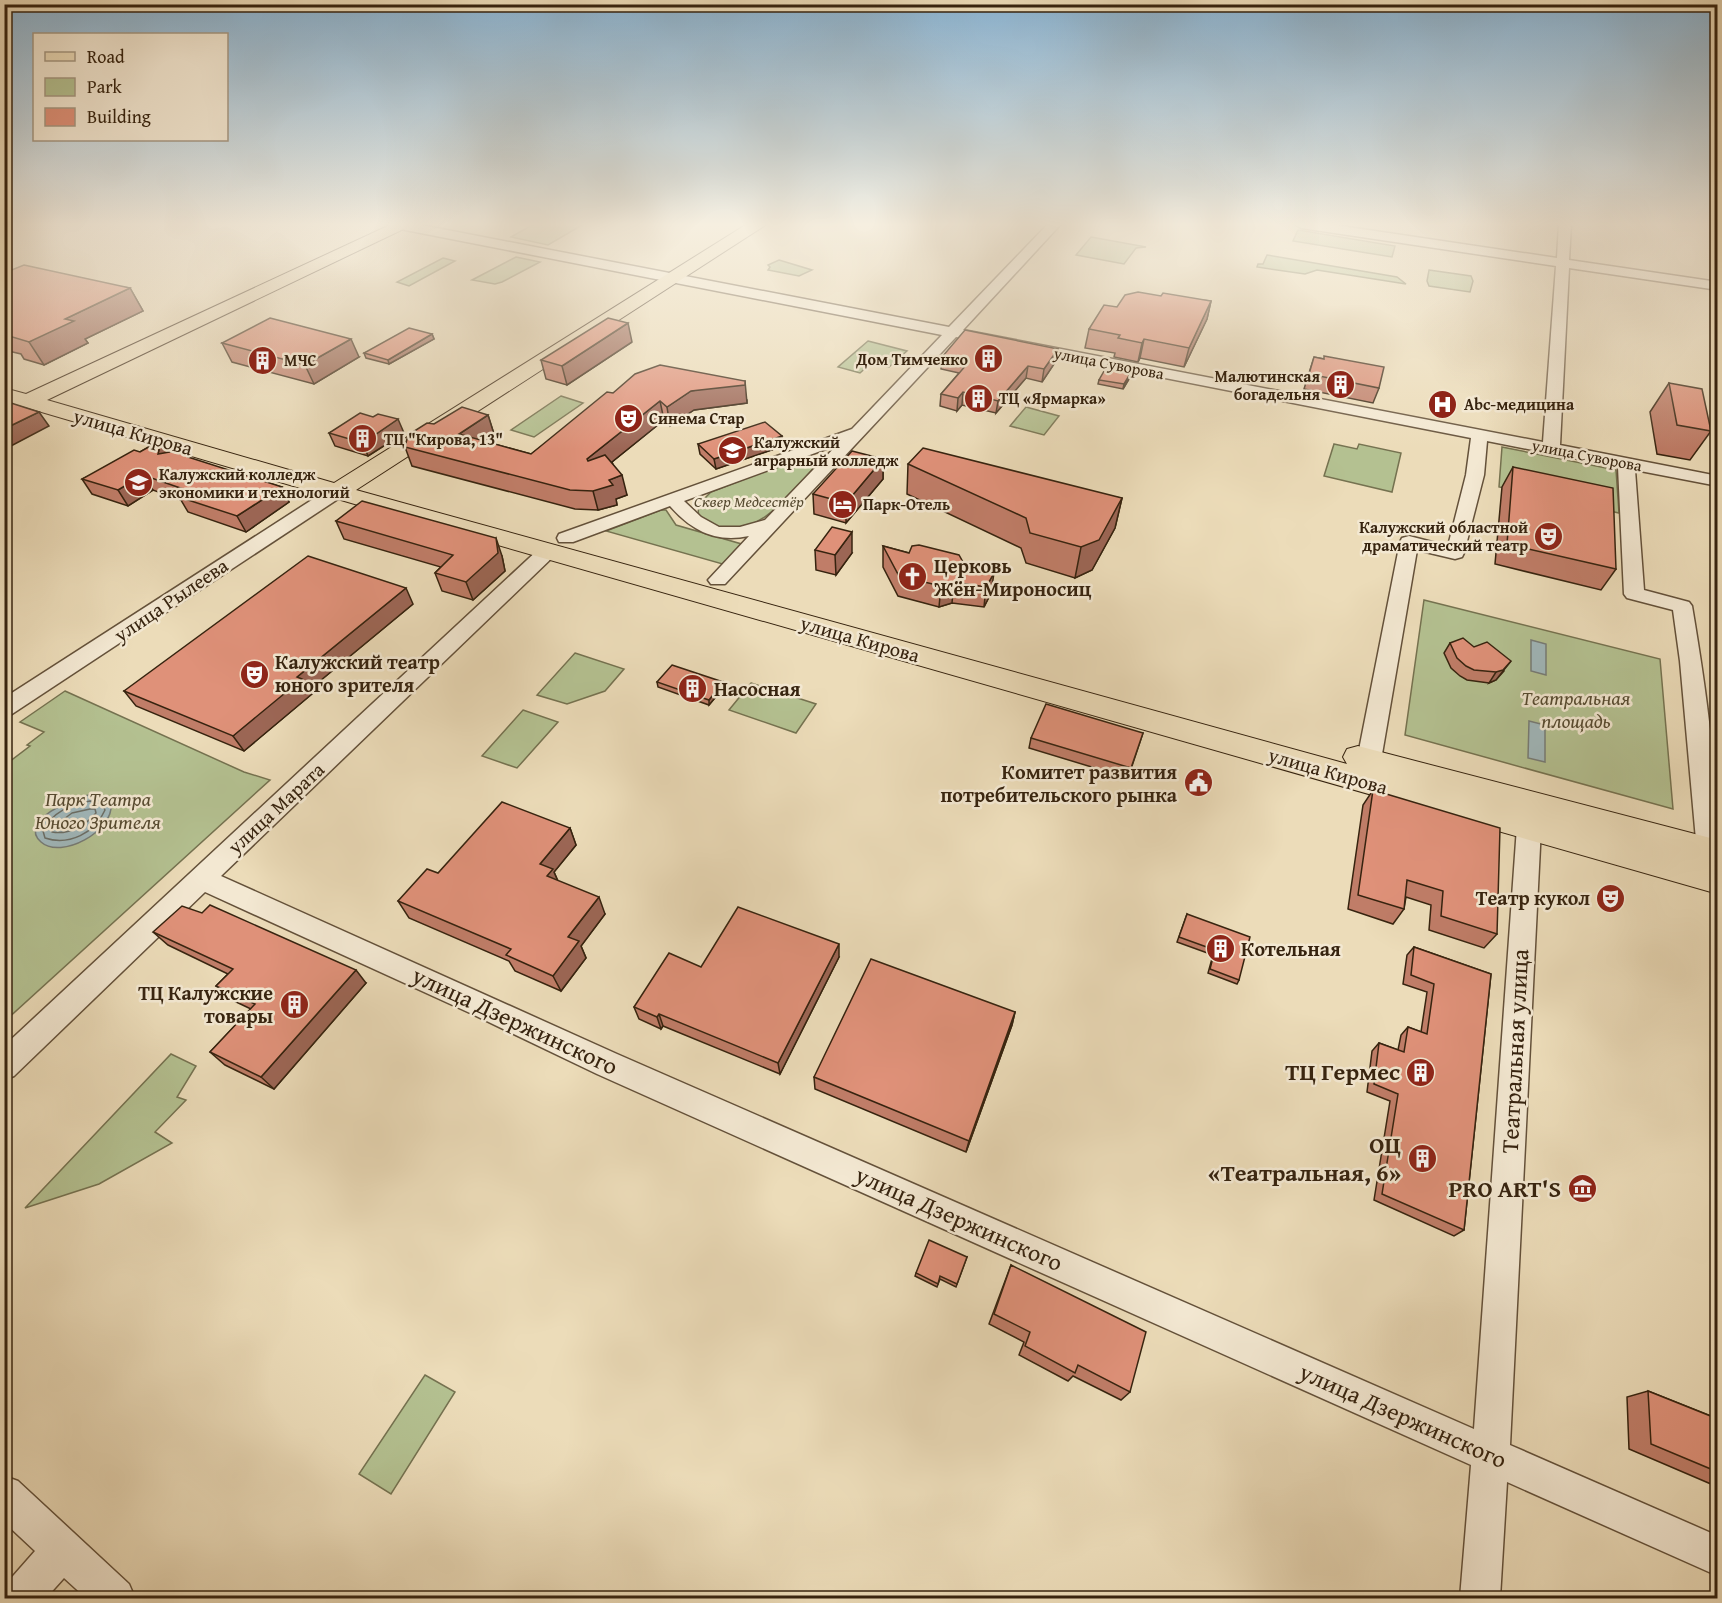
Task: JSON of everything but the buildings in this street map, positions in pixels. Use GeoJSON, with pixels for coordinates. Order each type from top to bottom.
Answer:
{"type":"FeatureCollection","features":[{"type":"Feature","properties":{"kind":"main road"},"geometry":{"type":"LineString","coordinates":[[28,401],[246,299]]}},
{"type":"Feature","properties":{"kind":"main road","name":"улица Рылеева"},"geometry":{"type":"LineString","coordinates":[[348,485],[645,299]]}},
{"type":"Feature","properties":{"kind":"main road","name":"улица Кирова"},"geometry":{"type":"LineString","coordinates":[[4,379],[348,485]]}},
{"type":"Feature","properties":{"kind":"main road","name":"улица Кирова"},"geometry":{"type":"LineString","coordinates":[[4,394],[348,485],[557,544],[1718,880]]}},
{"type":"Feature","properties":{"kind":"main road","name":"улица Кирова"},"geometry":{"type":"LineString","coordinates":[[557,544],[718,580],[1369,760],[1714,852]]}},
{"type":"Feature","properties":{"kind":"street","name":"улица Суворова"},"geometry":{"type":"LineString","coordinates":[[774,299],[1718,481]]}},
{"type":"Feature","properties":{"kind":"street"},"geometry":{"type":"LineString","coordinates":[[718,580],[856,432],[986,299]]}},
{"type":"Feature","properties":{"kind":"street"},"geometry":{"type":"LineString","coordinates":[[1551,449],[1561,299]]}},
{"type":"Feature","properties":{"kind":"street"},"geometry":{"type":"LineString","coordinates":[[4,412],[28,401]]}},
{"type":"Feature","properties":{"kind":"street"},"geometry":{"type":"LineString","coordinates":[[557,544],[856,432]]}},
{"type":"Feature","properties":{"kind":"street"},"geometry":{"type":"LineString","coordinates":[[1369,760],[1409,542],[1455,553],[1475,475],[1480,435]]}},
{"type":"Feature","properties":{"kind":"street"},"geometry":{"type":"LineString","coordinates":[[1626,463],[1634,594],[1682,606],[1691,660],[1714,852]]}},
{"type":"Feature","properties":{"kind":"street","name":"улица Рылеева"},"geometry":{"type":"LineString","coordinates":[[4,709],[348,485]]}},
{"type":"Feature","properties":{"kind":"street"},"geometry":{"type":"LineString","coordinates":[[673,499],[690,519],[704,528],[726,533],[749,531],[771,523]]}},
{"type":"Feature","properties":{"kind":"street","name":"улица Марата"},"geometry":{"type":"LineString","coordinates":[[4,1066],[557,544]]}},
{"type":"Feature","properties":{"kind":"street","name":"Театральная улица"},"geometry":{"type":"LineString","coordinates":[[1480,1599],[1491,1455],[1529,827]]}},
{"type":"Feature","properties":{"kind":"street","name":"улица Дзержинского"},"geometry":{"type":"LineString","coordinates":[[202,879],[470,999],[607,1064],[1718,1556]]}},
{"type":"Feature","properties":{"kind":"street"},"geometry":{"type":"LineString","coordinates":[[4,1495],[114,1599]]}},
{"type":"Feature","properties":{"kind":"street"},"geometry":{"type":"LineString","coordinates":[[20,1599],[63,1549]]}},
{"type":"Feature","properties":{"kind":"green space"},"geometry":{"type":"Polygon","coordinates":[[[868,341],[907,351],[889,367],[871,363],[860,373],[838,367],[868,341]]]}},
{"type":"Feature","properties":{"kind":"green space"},"geometry":{"type":"Polygon","coordinates":[[[561,396],[583,403],[534,437],[511,430],[561,396]]]}},
{"type":"Feature","properties":{"kind":"green space"},"geometry":{"type":"Polygon","coordinates":[[[1026,407],[1059,416],[1044,435],[1010,426],[1026,407]]]}},
{"type":"Feature","properties":{"kind":"green space"},"geometry":{"type":"Polygon","coordinates":[[[1334,444],[1357,449],[1359,444],[1401,453],[1392,492],[1324,476],[1334,444]]]}},
{"type":"Feature","properties":{"kind":"green space"},"geometry":{"type":"Polygon","coordinates":[[[1502,447],[1616,470],[1619,513],[1499,487],[1502,447]]]}},
{"type":"Feature","properties":{"kind":"green space","name":"Сквер Медсестёр"},"geometry":{"type":"Polygon","coordinates":[[[806,455],[821,460],[788,497],[762,519],[747,526],[732,529],[716,526],[699,517],[699,506],[711,492],[806,455]]]}},
{"type":"Feature","properties":{"kind":"green space","name":"Сквер Медсестёр"},"geometry":{"type":"Polygon","coordinates":[[[666,510],[676,525],[745,545],[726,565],[606,531],[666,510]]]}},
{"type":"Feature","properties":{"kind":"green space","name":"Театральная площадь"},"geometry":{"type":"Polygon","coordinates":[[[1424,600],[1660,659],[1673,809],[1405,735],[1424,600]]]}},
{"type":"Feature","properties":{"kind":"green space"},"geometry":{"type":"Polygon","coordinates":[[[575,653],[624,669],[605,691],[567,704],[537,695],[575,653]]]}},
{"type":"Feature","properties":{"kind":"green space"},"geometry":{"type":"Polygon","coordinates":[[[751,683],[816,704],[796,733],[729,710],[751,683]]]}},
{"type":"Feature","properties":{"kind":"green space","name":"Парк Театра Юного Зрителя"},"geometry":{"type":"Polygon","coordinates":[[[65,691],[244,772],[270,780],[5,1021],[5,765],[44,732],[20,722],[65,691]]]}},
{"type":"Feature","properties":{"kind":"green space"},"geometry":{"type":"Polygon","coordinates":[[[523,710],[558,722],[517,768],[482,756],[523,710]]]}},
{"type":"Feature","properties":{"kind":"green space"},"geometry":{"type":"Polygon","coordinates":[[[171,1054],[196,1066],[177,1097],[186,1100],[155,1132],[172,1143],[99,1184],[25,1208],[171,1054]]]}},
{"type":"Feature","properties":{"kind":"green space"},"geometry":{"type":"Polygon","coordinates":[[[425,1375],[455,1392],[391,1494],[359,1474],[425,1375]]]}},
{"type":"Feature","properties":{"kind":"water"},"geometry":{"type":"Polygon","coordinates":[[[1531,640],[1546,644],[1546,675],[1531,671],[1531,640]]]}},
{"type":"Feature","properties":{"kind":"water"},"geometry":{"type":"Polygon","coordinates":[[[1529,721],[1545,725],[1545,762],[1528,758],[1529,721]]]}},
{"type":"Feature","properties":{"kind":"water"},"geometry":{"type":"Polygon","coordinates":[[[89,795],[99,796],[111,804],[110,814],[95,833],[73,845],[61,847],[50,847],[41,842],[36,834],[36,826],[42,818],[61,805],[89,795]]]}},
{"type":"Feature","properties":{"kind":"place","name":"Дом Тимченко"},"geometry":{"type":"Point","coordinates":[989,359]}},
{"type":"Feature","properties":{"kind":"place","name":"МЧС"},"geometry":{"type":"Point","coordinates":[263,360]}},
{"type":"Feature","properties":{"kind":"place","name":"Малютинская богадельня"},"geometry":{"type":"Point","coordinates":[1341,385]}},
{"type":"Feature","properties":{"kind":"place","name":"ТЦ «Ярмарка»"},"geometry":{"type":"Point","coordinates":[978,398]}},
{"type":"Feature","properties":{"kind":"place","name":"Abc-медицина"},"geometry":{"type":"Point","coordinates":[1443,404]}},
{"type":"Feature","properties":{"kind":"place","name":"Синема Стар"},"geometry":{"type":"Point","coordinates":[628,418]}},
{"type":"Feature","properties":{"kind":"place","name":"ТЦ \"Кирова, 13\""},"geometry":{"type":"Point","coordinates":[363,439]}},
{"type":"Feature","properties":{"kind":"place","name":"Калужский аграрный колледж"},"geometry":{"type":"Point","coordinates":[733,451]}},
{"type":"Feature","properties":{"kind":"place","name":"Калужский колледж экономики и технологий"},"geometry":{"type":"Point","coordinates":[138,483]}},
{"type":"Feature","properties":{"kind":"place","name":"Парк-Отель"},"geometry":{"type":"Point","coordinates":[842,504]}},
{"type":"Feature","properties":{"kind":"place","name":"Калужский областной драматический театр"},"geometry":{"type":"Point","coordinates":[1549,536]}},
{"type":"Feature","properties":{"kind":"place","name":"Церковь Жён-Мироносиц"},"geometry":{"type":"Point","coordinates":[913,577]}},
{"type":"Feature","properties":{"kind":"place","name":"Калужский театр юного зрителя"},"geometry":{"type":"Point","coordinates":[254,674]}},
{"type":"Feature","properties":{"kind":"place","name":"Насосная"},"geometry":{"type":"Point","coordinates":[693,689]}},
{"type":"Feature","properties":{"kind":"place","name":"Комитет развития потребительского рынка"},"geometry":{"type":"Point","coordinates":[1198,783]}},
{"type":"Feature","properties":{"kind":"place","name":"Театр кукол"},"geometry":{"type":"Point","coordinates":[1611,898]}},
{"type":"Feature","properties":{"kind":"place","name":"Котельная"},"geometry":{"type":"Point","coordinates":[1220,949]}},
{"type":"Feature","properties":{"kind":"place","name":"ТЦ Калужские товары"},"geometry":{"type":"Point","coordinates":[294,1004]}},
{"type":"Feature","properties":{"kind":"place","name":"ТЦ Гермес"},"geometry":{"type":"Point","coordinates":[1421,1072]}},
{"type":"Feature","properties":{"kind":"place","name":"ОЦ «Театральная, 6»"},"geometry":{"type":"Point","coordinates":[1422,1159]}},
{"type":"Feature","properties":{"kind":"place","name":"PRO ART'S"},"geometry":{"type":"Point","coordinates":[1582,1189]}}]}
